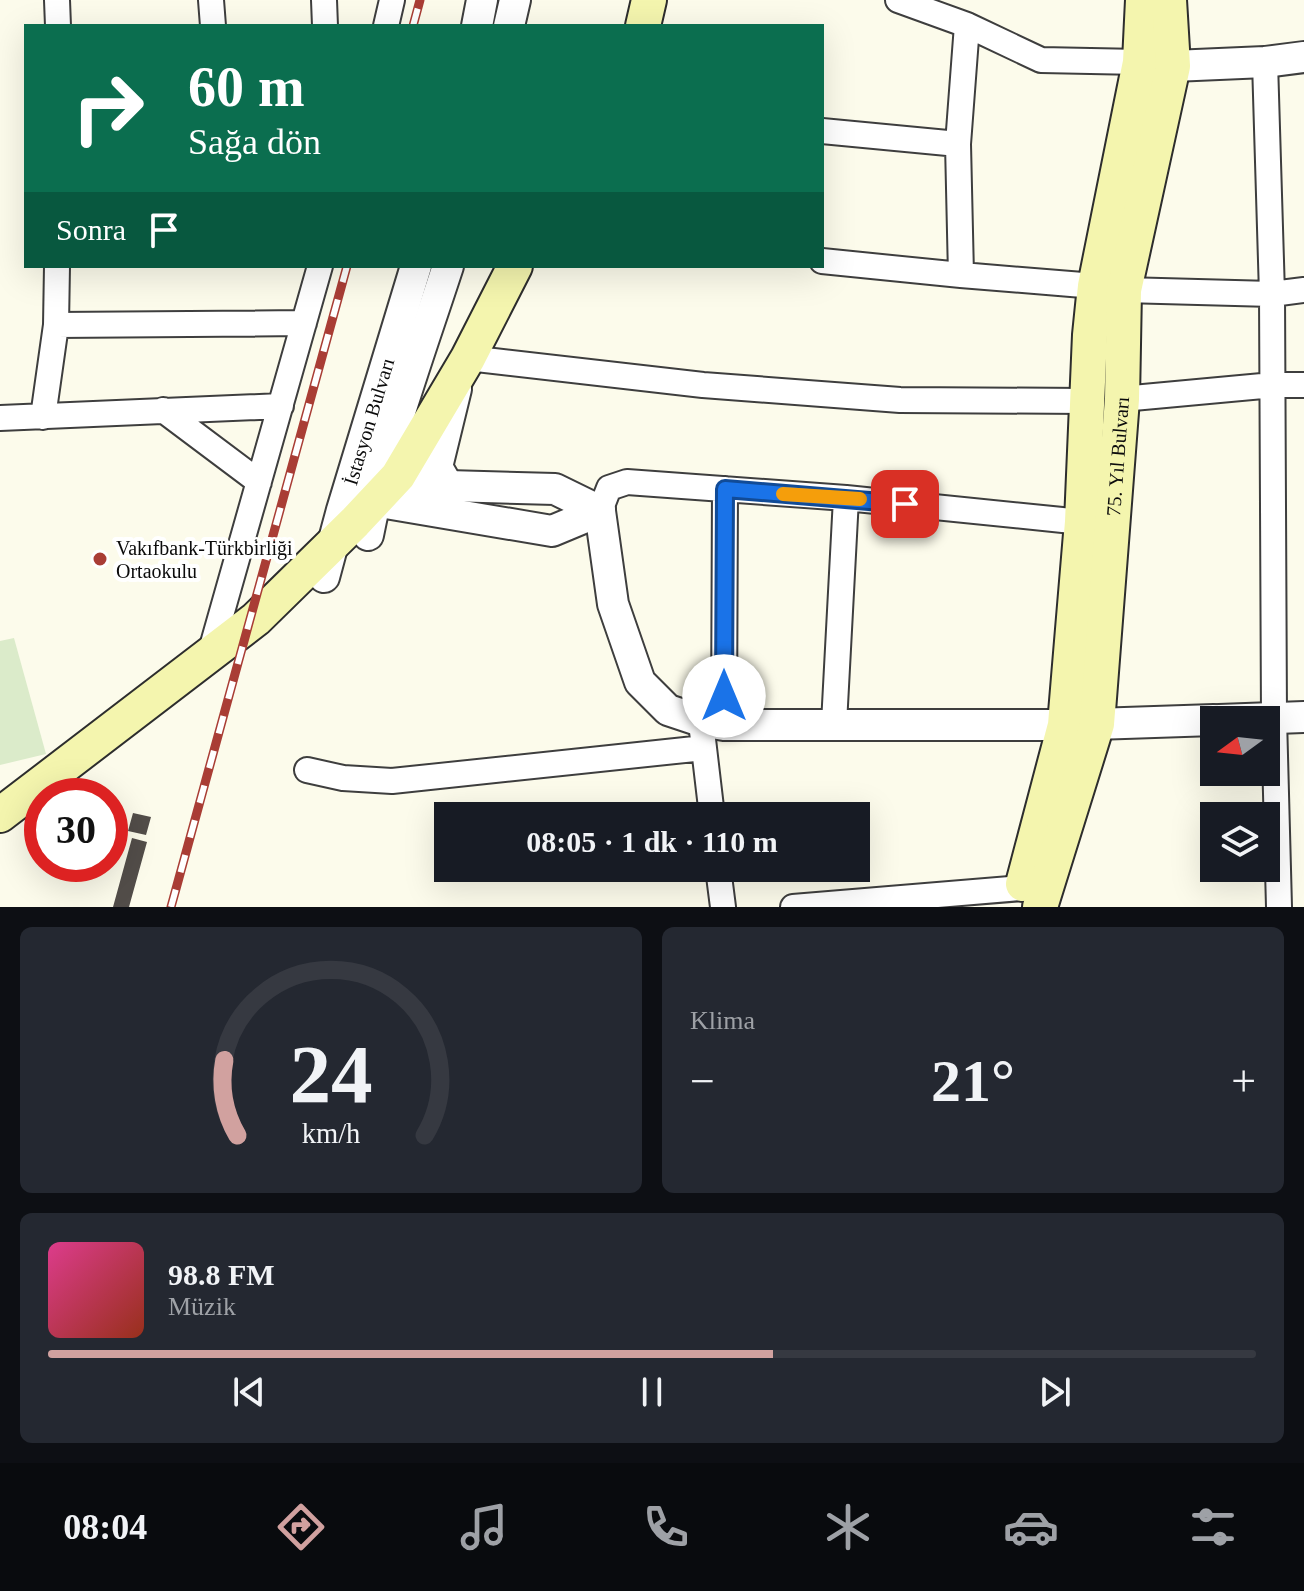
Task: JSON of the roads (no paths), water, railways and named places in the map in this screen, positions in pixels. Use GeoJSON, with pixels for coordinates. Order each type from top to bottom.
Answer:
{"type":"FeatureCollection","features":[{"type":"Feature","properties":{"kind":"main road"},"geometry":{"type":"LineString","coordinates":[[643,24],[649,0]]}},
{"type":"Feature","properties":{"kind":"main road","name":"75. Yıl Bulvarı"},"geometry":{"type":"LineString","coordinates":[[1143,0],[1156,64]]}},
{"type":"Feature","properties":{"kind":"main road","name":"75. Yıl Bulvarı"},"geometry":{"type":"LineString","coordinates":[[1081,725],[1082,522],[1090,335],[1109,288],[1169,0]]}},
{"type":"Feature","properties":{"kind":"main road"},"geometry":{"type":"LineString","coordinates":[[256,619],[294,607],[368,535],[407,490],[430,456],[464,364],[514,268]]}},
{"type":"Feature","properties":{"kind":"main road","name":"75. Yıl Bulvarı"},"geometry":{"type":"LineString","coordinates":[[1026,901],[1034,849],[1081,725],[1122,399],[1109,288]]}},
{"type":"Feature","properties":{"kind":"main road"},"geometry":{"type":"LineString","coordinates":[[0,815],[256,619],[333,543],[407,490]]}},
{"type":"Feature","properties":{"kind":"street"},"geometry":{"type":"LineString","coordinates":[[211,0],[213,24]]}},
{"type":"Feature","properties":{"kind":"street"},"geometry":{"type":"LineString","coordinates":[[324,0],[325,24]]}},
{"type":"Feature","properties":{"kind":"street"},"geometry":{"type":"LineString","coordinates":[[386,24],[392,0]]}},
{"type":"Feature","properties":{"kind":"street"},"geometry":{"type":"LineString","coordinates":[[477,24],[482,0]]}},
{"type":"Feature","properties":{"kind":"street"},"geometry":{"type":"LineString","coordinates":[[509,24],[515,0]]}},
{"type":"Feature","properties":{"kind":"street"},"geometry":{"type":"LineString","coordinates":[[898,0],[967,25],[1041,60],[1156,64],[1265,62],[1304,57]]}},
{"type":"Feature","properties":{"kind":"street"},"geometry":{"type":"LineString","coordinates":[[961,275],[958,144],[967,25]]}},
{"type":"Feature","properties":{"kind":"street"},"geometry":{"type":"LineString","coordinates":[[1265,62],[1273,385],[1289,718],[1279,907]]}},
{"type":"Feature","properties":{"kind":"street"},"geometry":{"type":"LineString","coordinates":[[824,131],[958,144]]}},
{"type":"Feature","properties":{"kind":"street"},"geometry":{"type":"LineString","coordinates":[[824,261],[1109,288],[1272,294],[1304,290]]}},
{"type":"Feature","properties":{"kind":"street"},"geometry":{"type":"LineString","coordinates":[[43,417],[56,325],[57,268]]}},
{"type":"Feature","properties":{"kind":"street"},"geometry":{"type":"LineString","coordinates":[[210,654],[319,268]]}},
{"type":"Feature","properties":{"kind":"street","name":"İstasyon Bulvarı"},"geometry":{"type":"LineString","coordinates":[[324,577],[415,268]]}},
{"type":"Feature","properties":{"kind":"street","name":"İstasyon Bulvarı"},"geometry":{"type":"LineString","coordinates":[[407,490],[405,395],[447,268]]}},
{"type":"Feature","properties":{"kind":"street"},"geometry":{"type":"LineString","coordinates":[[56,325],[304,323]]}},
{"type":"Feature","properties":{"kind":"street"},"geometry":{"type":"LineString","coordinates":[[464,364],[900,400],[1087,401]]}},
{"type":"Feature","properties":{"kind":"street"},"geometry":{"type":"LineString","coordinates":[[1122,399],[1304,385]]}},
{"type":"Feature","properties":{"kind":"street"},"geometry":{"type":"LineString","coordinates":[[0,418],[281,406]]}},
{"type":"Feature","properties":{"kind":"street"},"geometry":{"type":"LineString","coordinates":[[163,410],[259,482]]}},
{"type":"Feature","properties":{"kind":"street"},"geometry":{"type":"LineString","coordinates":[[710,731],[668,710],[640,682],[613,604],[600,511],[609,488],[627,482],[725,489],[1082,522]]}},
{"type":"Feature","properties":{"kind":"street"},"geometry":{"type":"LineString","coordinates":[[407,490],[555,489],[600,511]]}},
{"type":"Feature","properties":{"kind":"street"},"geometry":{"type":"LineString","coordinates":[[712,802],[710,731],[725,489]]}},
{"type":"Feature","properties":{"kind":"street"},"geometry":{"type":"LineString","coordinates":[[407,490],[552,531],[600,511]]}},
{"type":"Feature","properties":{"kind":"street"},"geometry":{"type":"LineString","coordinates":[[834,724],[846,498]]}},
{"type":"Feature","properties":{"kind":"street"},"geometry":{"type":"LineString","coordinates":[[307,770],[343,778],[392,781],[710,731],[834,724],[1081,725],[1200,721]]}},
{"type":"Feature","properties":{"kind":"street"},"geometry":{"type":"LineString","coordinates":[[720,882],[723,907]]}},
{"type":"Feature","properties":{"kind":"street"},"geometry":{"type":"LineString","coordinates":[[793,907],[1026,901]]}},
{"type":"Feature","properties":{"kind":"railway"},"geometry":{"type":"LineString","coordinates":[[414,24],[420,0]]}},
{"type":"Feature","properties":{"kind":"railway"},"geometry":{"type":"LineString","coordinates":[[171,907],[346,268]]}},
{"type":"Feature","properties":{"kind":"place","name":"Vakıfbank-Türkbirliği Ortaokulu"},"geometry":{"type":"Point","coordinates":[100,559]}}]}
